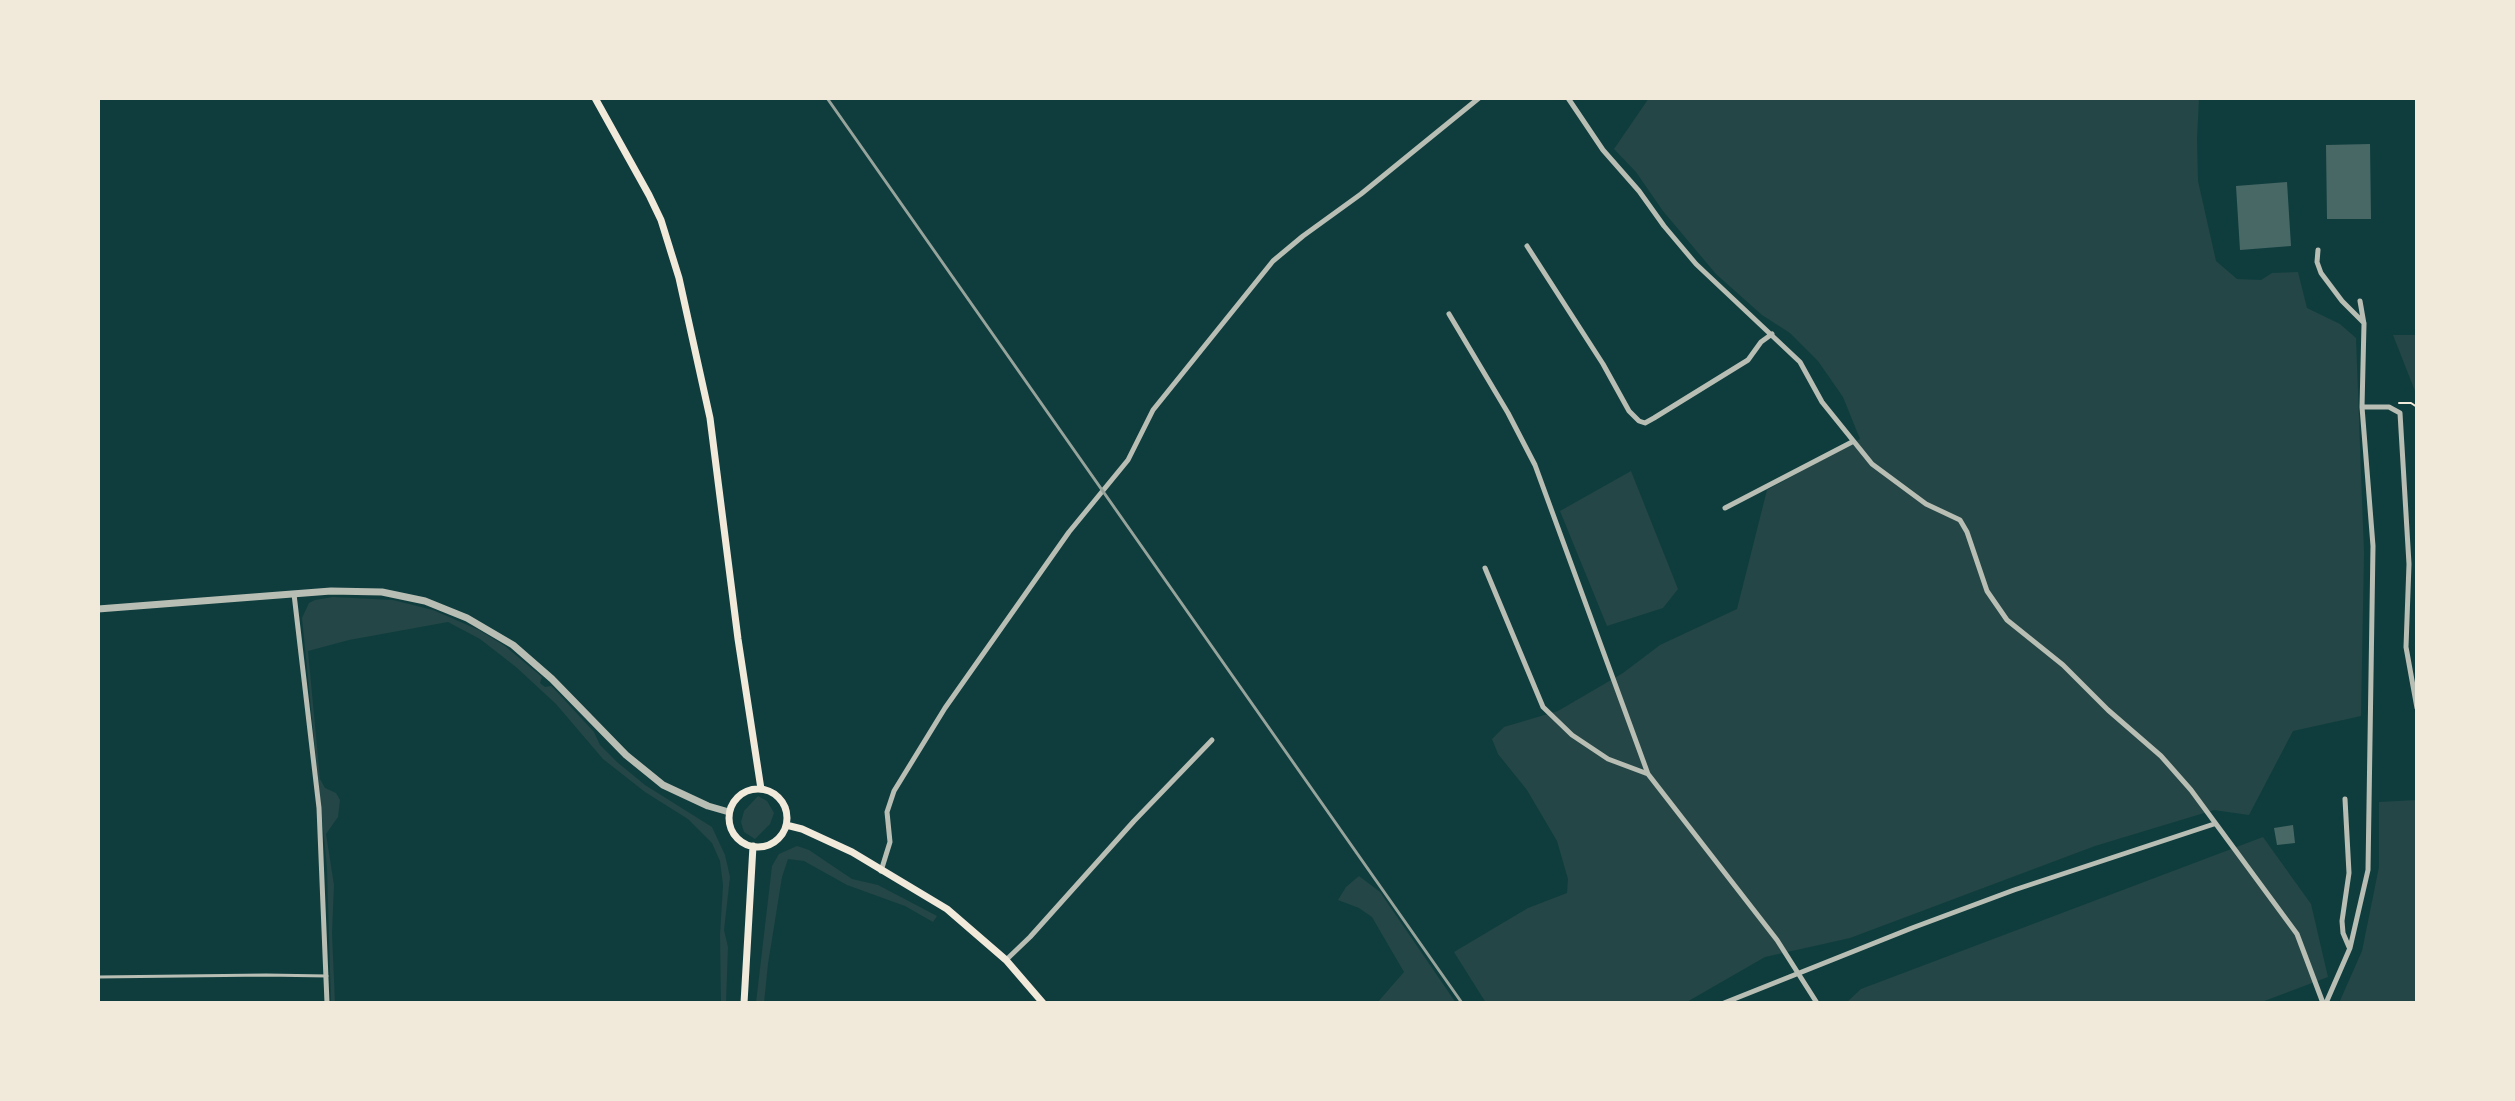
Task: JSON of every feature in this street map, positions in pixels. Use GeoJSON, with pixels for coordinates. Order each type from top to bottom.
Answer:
{"type":"FeatureCollection","features":[{"type":"Feature","properties":{"kind":"main road"},"geometry":{"type":"LineString","coordinates":[[595,98],[661,220],[679,278],[710,418],[761,789]]}},
{"type":"Feature","properties":{"kind":"main road"},"geometry":{"type":"LineString","coordinates":[[761,789],[782,801],[786,825],[783,833],[770,844],[753,846],[739,840],[734,834],[729,812],[744,792],[761,789]]}},
{"type":"Feature","properties":{"kind":"main road"},"geometry":{"type":"LineString","coordinates":[[786,825],[834,843],[947,909],[1006,960],[1043,1003]]}},
{"type":"Feature","properties":{"kind":"main road"},"geometry":{"type":"LineString","coordinates":[[744,1003],[753,846]]}},
{"type":"Feature","properties":{"kind":"street"},"geometry":{"type":"LineString","coordinates":[[881,871],[890,842],[887,812],[894,791],[953,696],[1069,532],[1128,460],[1153,410],[1263,272],[1283,252],[1361,194],[1479,98]]}},
{"type":"Feature","properties":{"kind":"street"},"geometry":{"type":"LineString","coordinates":[[1568,98],[1603,150],[1696,264],[1800,362],[1822,402],[1872,464],[1926,504],[1960,520],[1987,591],[2007,620],[2063,665],[2161,756],[2191,790],[2297,934],[2324,1003]]}},
{"type":"Feature","properties":{"kind":"street"},"geometry":{"type":"LineString","coordinates":[[1527,246],[1603,364],[1629,411],[1639,421],[1645,423],[1654,418],[1748,360],[1761,342],[1772,334]]}},
{"type":"Feature","properties":{"kind":"street"},"geometry":{"type":"LineString","coordinates":[[2318,250],[2317,262],[2321,273],[2364,324]]}},
{"type":"Feature","properties":{"kind":"street"},"geometry":{"type":"LineString","coordinates":[[2324,1003],[2350,948],[2368,870],[2373,546],[2362,407],[2364,324],[2360,301]]}},
{"type":"Feature","properties":{"kind":"street"},"geometry":{"type":"LineString","coordinates":[[1449,314],[1535,465],[1648,774],[1777,940],[1817,1003]]}},
{"type":"Feature","properties":{"kind":"street"},"geometry":{"type":"LineString","coordinates":[[2362,407],[2389,407],[2400,413],[2409,564],[2406,647],[2417,708]]}},
{"type":"Feature","properties":{"kind":"street"},"geometry":{"type":"LineString","coordinates":[[1725,508],[1852,442]]}},
{"type":"Feature","properties":{"kind":"street"},"geometry":{"type":"LineString","coordinates":[[1485,568],[1543,707],[1572,735],[1608,759],[1648,774]]}},
{"type":"Feature","properties":{"kind":"street"},"geometry":{"type":"LineString","coordinates":[[98,609],[294,593],[358,591],[403,595],[425,601],[467,618],[513,645],[552,679],[646,773],[681,794],[729,812]]}},
{"type":"Feature","properties":{"kind":"street"},"geometry":{"type":"LineString","coordinates":[[294,593],[319,808],[327,1003]]}},
{"type":"Feature","properties":{"kind":"street"},"geometry":{"type":"LineString","coordinates":[[1006,960],[1212,740]]}},
{"type":"Feature","properties":{"kind":"street"},"geometry":{"type":"LineString","coordinates":[[2345,799],[2349,873],[2342,921],[2343,933],[2350,948]]}},
{"type":"Feature","properties":{"kind":"street"},"geometry":{"type":"LineString","coordinates":[[1724,1003],[2014,890],[2214,824]]}},
{"type":"Feature","properties":{"kind":"lane"},"geometry":{"type":"LineString","coordinates":[[98,977],[327,976]]}},
{"type":"Feature","properties":{"kind":"path"},"geometry":{"type":"LineString","coordinates":[[2389,407],[2411,403],[2417,407]]}},
{"type":"Feature","properties":{"kind":"shaded area"},"geometry":{"type":"Polygon","coordinates":[[[1649,98],[2199,98],[2198,181],[2216,261],[2237,279],[2261,280],[2272,273],[2298,272],[2307,308],[2340,324],[2356,338],[2364,553],[2361,716],[2293,731],[2249,815],[2214,810],[2095,846],[1850,938],[1765,957],[1685,1003],[1486,1003],[1454,952],[1528,908],[1567,893],[1568,879],[1557,841],[1527,790],[1498,754],[1492,739],[1504,727],[1558,711],[1623,673],[1660,645],[1737,609],[1767,490],[1860,439],[1843,397],[1818,361],[1790,333],[1762,315],[1716,274],[1663,211],[1636,172],[1614,149],[1649,98]]]}},
{"type":"Feature","properties":{"kind":"shaded area"},"geometry":{"type":"Polygon","coordinates":[[[2393,335],[2417,335],[2417,396],[2393,335]]]}},
{"type":"Feature","properties":{"kind":"shaded area"},"geometry":{"type":"Polygon","coordinates":[[[1631,471],[1678,589],[1663,608],[1607,626],[1560,511],[1631,471]]]}},
{"type":"Feature","properties":{"kind":"shaded area"},"geometry":{"type":"Polygon","coordinates":[[[333,597],[393,600],[433,610],[479,630],[505,646],[542,677],[540,683],[545,687],[551,686],[559,694],[617,762],[645,785],[712,827],[725,855],[730,877],[724,930],[728,947],[726,1003],[721,1003],[723,885],[720,861],[712,843],[688,819],[645,792],[603,759],[556,704],[516,667],[480,639],[448,622],[349,640],[308,651],[320,779],[325,788],[336,793],[340,800],[338,817],[326,834],[334,885],[332,933],[335,1003],[331,1003],[327,868],[302,618],[309,603],[333,597]]]}},
{"type":"Feature","properties":{"kind":"shaded area"},"geometry":{"type":"Polygon","coordinates":[[[758,796],[767,801],[774,813],[770,824],[755,839],[744,832],[741,822],[744,811],[758,796]]]}},
{"type":"Feature","properties":{"kind":"shaded area"},"geometry":{"type":"Polygon","coordinates":[[[2417,800],[2417,1003],[2339,1003],[2362,951],[2379,867],[2379,802],[2417,800]]]}},
{"type":"Feature","properties":{"kind":"shaded area"},"geometry":{"type":"Polygon","coordinates":[[[2263,837],[2311,904],[2328,977],[2259,1003],[1846,1003],[1861,989],[2263,837]]]}},
{"type":"Feature","properties":{"kind":"shaded area"},"geometry":{"type":"Polygon","coordinates":[[[797,846],[809,850],[852,879],[878,885],[937,916],[933,922],[905,906],[847,885],[804,861],[788,859],[782,877],[764,1003],[756,1003],[772,866],[779,854],[797,846]]]}},
{"type":"Feature","properties":{"kind":"shaded area"},"geometry":{"type":"Polygon","coordinates":[[[1359,876],[1380,892],[1456,1003],[1377,1003],[1404,972],[1372,917],[1338,900],[1346,887],[1359,876]]]}},
{"type":"Feature","properties":{"kind":"building"},"geometry":{"type":"Polygon","coordinates":[[[2370,144],[2371,219],[2327,219],[2326,145],[2370,144]]]}},
{"type":"Feature","properties":{"kind":"building"},"geometry":{"type":"Polygon","coordinates":[[[2287,182],[2291,246],[2240,250],[2236,186],[2287,182]]]}},
{"type":"Feature","properties":{"kind":"building"},"geometry":{"type":"Polygon","coordinates":[[[2293,825],[2295,843],[2277,845],[2274,828],[2293,825]]]}},
{"type":"Feature","properties":{"kind":"railway"},"geometry":{"type":"LineString","coordinates":[[827,98],[1462,1003]]}}]}
